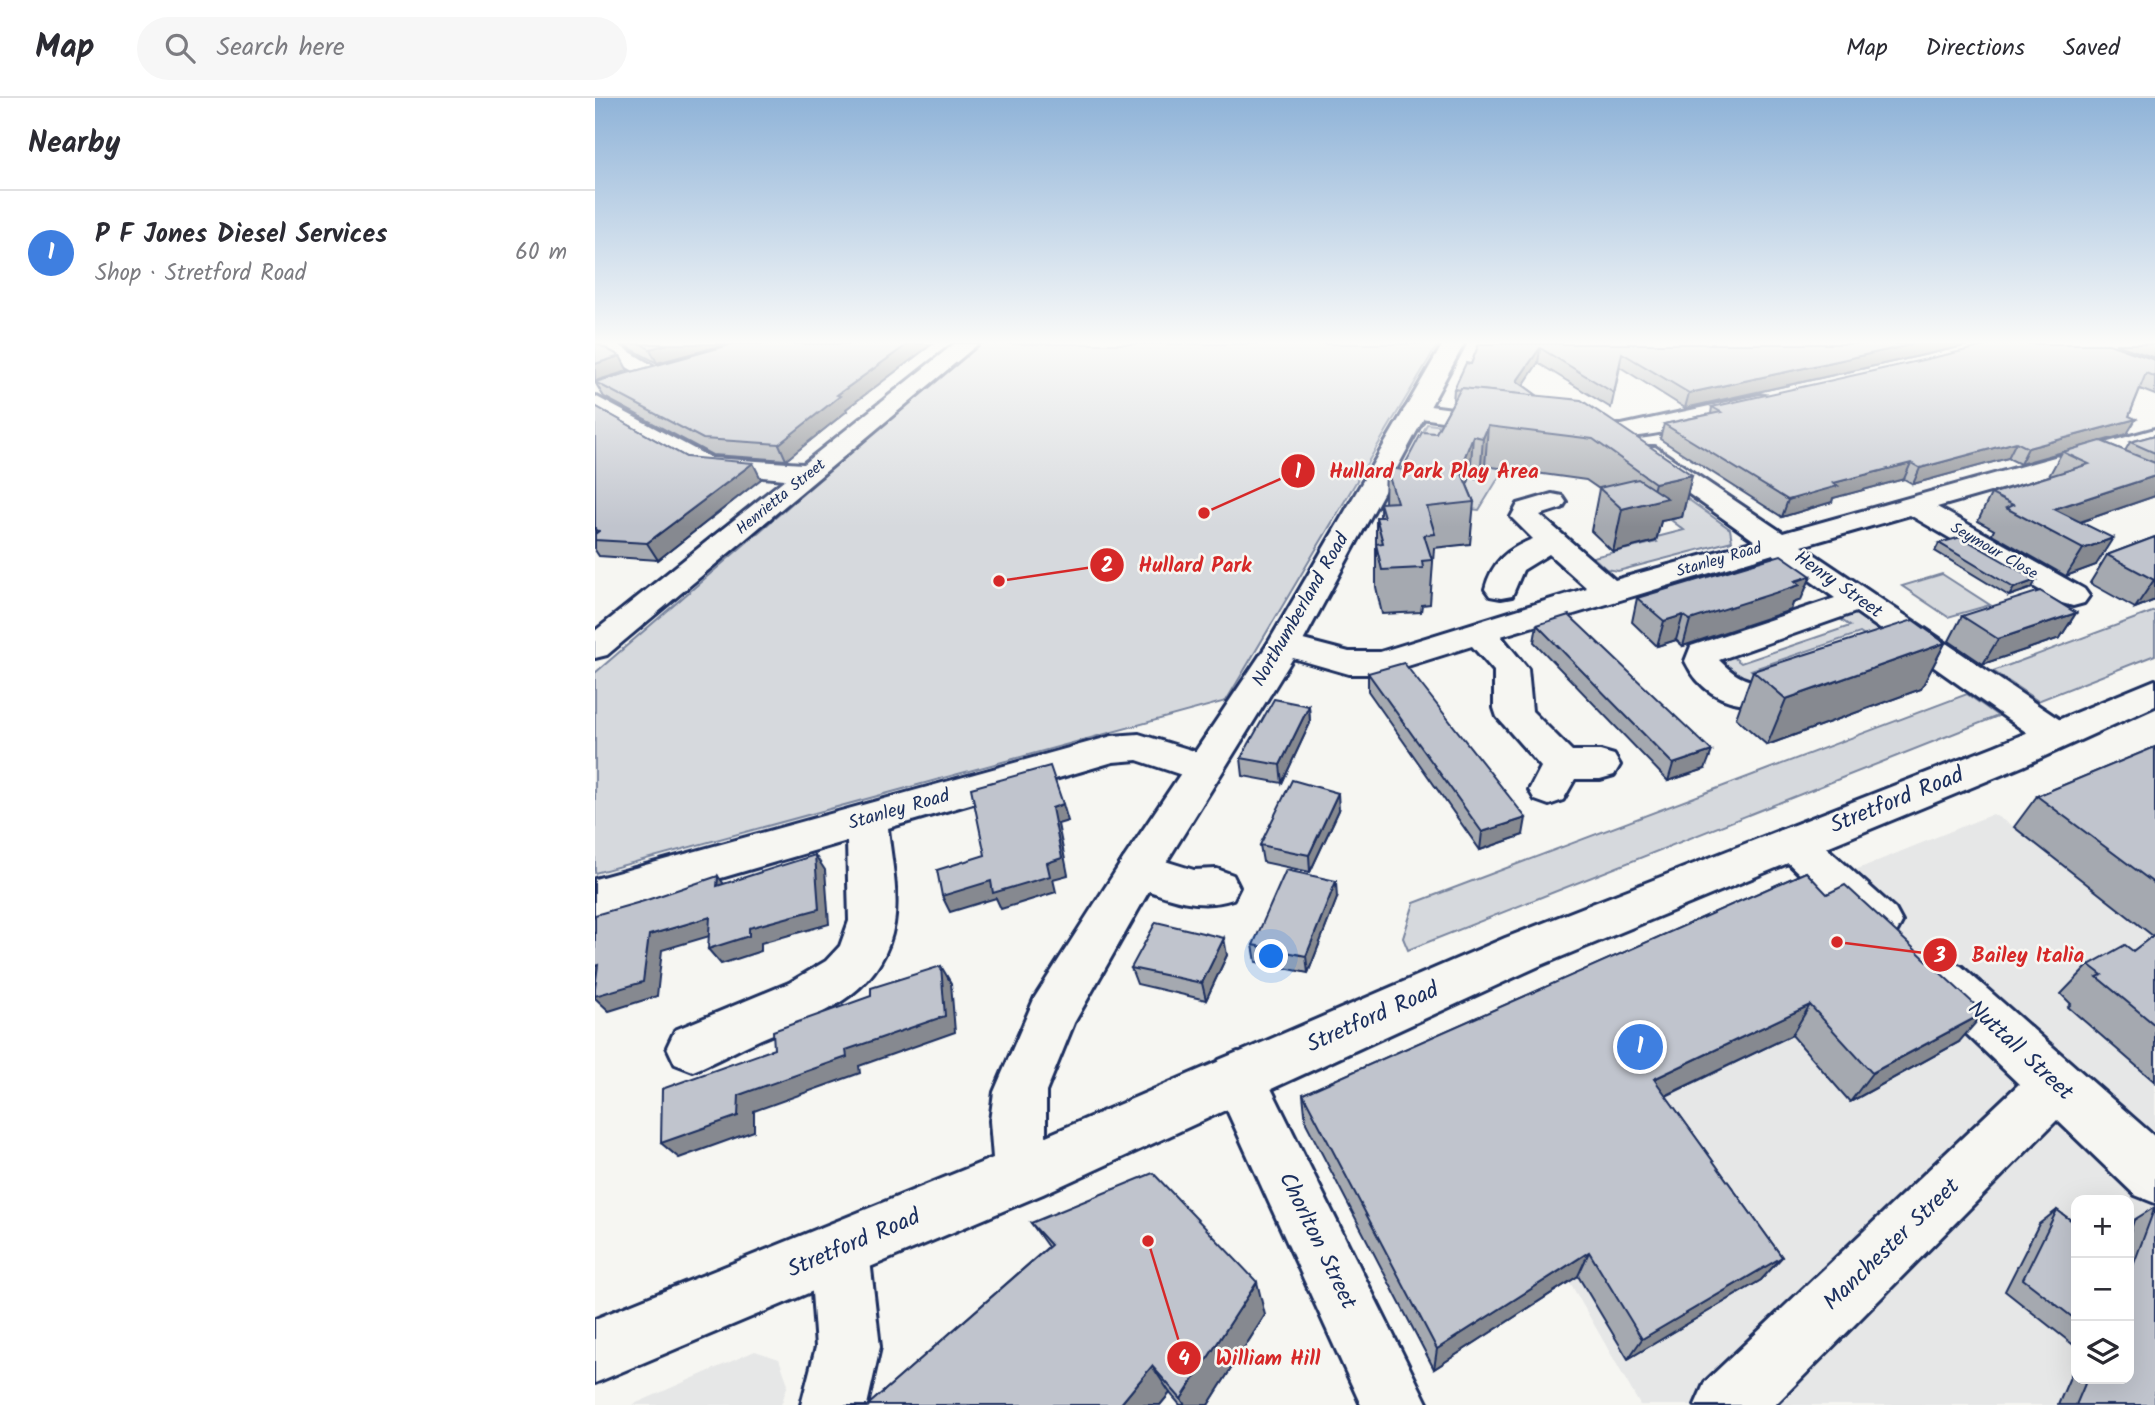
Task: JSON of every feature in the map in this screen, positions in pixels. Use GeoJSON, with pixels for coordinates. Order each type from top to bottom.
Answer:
{"type":"FeatureCollection","features":[{"type":"Feature","properties":{"kind":"street"},"geometry":{"type":"LineString","coordinates":[[627,405],[705,465],[811,473]]}},
{"type":"Feature","properties":{"kind":"street","name":"Henrietta Street"},"geometry":{"type":"LineString","coordinates":[[595,648],[608,623],[811,473],[893,405]]}},
{"type":"Feature","properties":{"kind":"street","name":"Northumberland Road"},"geometry":{"type":"LineString","coordinates":[[1023,1174],[1017,1121],[1020,1092],[1035,1051],[1062,996],[1203,768],[1284,645],[1418,405]]}},
{"type":"Feature","properties":{"kind":"street"},"geometry":{"type":"LineString","coordinates":[[1546,427],[1622,432],[1745,405]]}},
{"type":"Feature","properties":{"kind":"street"},"geometry":{"type":"LineString","coordinates":[[1415,411],[1519,425]]}},
{"type":"Feature","properties":{"kind":"street","name":"Henry Street"},"geometry":{"type":"LineString","coordinates":[[1622,432],[1778,544],[2056,736]]}},
{"type":"Feature","properties":{"kind":"street","name":"Stanley Road"},"geometry":{"type":"LineString","coordinates":[[1284,645],[1349,663],[1371,665],[1609,591],[2155,437]]}},
{"type":"Feature","properties":{"kind":"street"},"geometry":{"type":"LineString","coordinates":[[2091,456],[2123,471]]}},
{"type":"Feature","properties":{"kind":"street"},"geometry":{"type":"LineString","coordinates":[[1552,502],[1528,510],[1525,517],[1609,591]]}},
{"type":"Feature","properties":{"kind":"street","name":"Seymour Close"},"geometry":{"type":"LineString","coordinates":[[1915,506],[2073,596]]}},
{"type":"Feature","properties":{"kind":"street"},"geometry":{"type":"LineString","coordinates":[[1501,589],[1503,575],[1510,562],[1552,542]]}},
{"type":"Feature","properties":{"kind":"street"},"geometry":{"type":"LineString","coordinates":[[1828,674],[1775,694],[1749,696],[1728,686],[1706,667],[1702,657],[1708,650],[1860,600]]}},
{"type":"Feature","properties":{"kind":"street"},"geometry":{"type":"LineString","coordinates":[[1479,633],[1511,669],[1511,708],[1515,717],[1570,773]]}},
{"type":"Feature","properties":{"kind":"street"},"geometry":{"type":"LineString","coordinates":[[1880,655],[1919,641]]}},
{"type":"Feature","properties":{"kind":"street","name":"Stretford Road"},"geometry":{"type":"LineString","coordinates":[[595,1351],[1023,1174],[1523,952],[2056,736],[2155,692]]}},
{"type":"Feature","properties":{"kind":"street","name":"Stanley Road"},"geometry":{"type":"LineString","coordinates":[[595,897],[1112,749],[1139,747],[1203,768]]}},
{"type":"Feature","properties":{"kind":"street"},"geometry":{"type":"LineString","coordinates":[[719,1026],[797,1005],[846,972],[866,948],[872,922],[867,820]]}},
{"type":"Feature","properties":{"kind":"street","name":"Nuttall Street"},"geometry":{"type":"LineString","coordinates":[[1793,842],[2155,1175]]}},
{"type":"Feature","properties":{"kind":"street"},"geometry":{"type":"LineString","coordinates":[[1139,870],[1193,888],[1224,887]]}},
{"type":"Feature","properties":{"kind":"street","name":"Chorlton Street"},"geometry":{"type":"LineString","coordinates":[[1238,1077],[1395,1405]]}},
{"type":"Feature","properties":{"kind":"street","name":"Manchester Street"},"geometry":{"type":"LineString","coordinates":[[1728,1405],[2056,1084]]}},
{"type":"Feature","properties":{"kind":"street"},"geometry":{"type":"LineString","coordinates":[[834,1405],[848,1347],[839,1251]]}},
{"type":"Feature","properties":{"kind":"shaded area"},"geometry":{"type":"Polygon","coordinates":[[[906,405],[1402,405],[1226,701],[595,873],[595,673],[906,405]]]}},
{"type":"Feature","properties":{"kind":"shaded area"},"geometry":{"type":"Polygon","coordinates":[[[1427,424],[1509,433],[1507,464],[1479,510],[1453,507],[1466,477],[1481,479],[1492,453],[1386,504],[1427,424]]]}},
{"type":"Feature","properties":{"kind":"shaded area"},"geometry":{"type":"Polygon","coordinates":[[[1658,478],[1730,529],[1732,541],[1618,571],[1606,569],[1593,557],[1657,542],[1653,538],[1684,530],[1671,520],[1682,516],[1666,504],[1658,478]]]}},
{"type":"Feature","properties":{"kind":"shaded area"},"geometry":{"type":"Polygon","coordinates":[[[1942,574],[1990,605],[1948,617],[1902,586],[1942,574]]]}},
{"type":"Feature","properties":{"kind":"shaded area"},"geometry":{"type":"Polygon","coordinates":[[[1851,608],[1900,642],[1883,648],[1860,633],[1751,670],[1770,688],[1760,691],[1718,665],[1716,653],[1724,650],[1741,663],[1850,626],[1833,614],[1851,608]]]}},
{"type":"Feature","properties":{"kind":"shaded area"},"geometry":{"type":"Polygon","coordinates":[[[2155,611],[2155,655],[2038,701],[1993,671],[2155,611]]]}},
{"type":"Feature","properties":{"kind":"shaded area"},"geometry":{"type":"Polygon","coordinates":[[[1967,694],[1998,716],[1408,950],[1403,938],[1414,903],[1967,694]]]}},
{"type":"Feature","properties":{"kind":"shaded area"},"geometry":{"type":"Polygon","coordinates":[[[1993,814],[2014,827],[2155,937],[2155,1405],[1640,1405],[1440,1055],[1806,890],[1993,814]]]}},
{"type":"Feature","properties":{"kind":"shaded area"},"geometry":{"type":"Polygon","coordinates":[[[755,1351],[779,1359],[788,1384],[781,1405],[632,1405],[755,1351]]]}},
{"type":"Feature","properties":{"kind":"building"},"geometry":{"type":"Polygon","coordinates":[[[639,405],[829,405],[779,444],[703,439],[639,405]]]}},
{"type":"Feature","properties":{"kind":"building"},"geometry":{"type":"Polygon","coordinates":[[[1452,405],[1588,405],[1692,475],[1655,483],[1593,439],[1488,426],[1483,438],[1473,436],[1460,469],[1474,502],[1427,507],[1435,534],[1424,535],[1432,560],[1422,561],[1423,568],[1382,570],[1376,544],[1383,543],[1376,517],[1384,517],[1380,503],[1397,502],[1386,467],[1402,470],[1422,432],[1436,433],[1452,405]]]}},
{"type":"Feature","properties":{"kind":"building"},"geometry":{"type":"Polygon","coordinates":[[[2133,405],[2129,416],[2136,419],[2028,448],[2016,442],[1920,468],[1911,463],[1833,483],[1838,486],[1788,500],[1664,424],[1721,412],[1712,407],[2133,405]]]}},
{"type":"Feature","properties":{"kind":"building"},"geometry":{"type":"Polygon","coordinates":[[[595,406],[686,457],[753,463],[647,543],[595,540],[595,534],[599,531],[595,530],[595,406]]]}},
{"type":"Feature","properties":{"kind":"building"},"geometry":{"type":"Polygon","coordinates":[[[2155,435],[2155,453],[2130,442],[2155,435]]]}},
{"type":"Feature","properties":{"kind":"building"},"geometry":{"type":"Polygon","coordinates":[[[2101,441],[2155,463],[2155,476],[2054,509],[2113,538],[2083,549],[2006,508],[2013,505],[1991,494],[2089,464],[2063,452],[2101,441]]]}},
{"type":"Feature","properties":{"kind":"building"},"geometry":{"type":"Polygon","coordinates":[[[1638,479],[1667,498],[1622,509],[1599,488],[1638,479]]]}},
{"type":"Feature","properties":{"kind":"building"},"geometry":{"type":"Polygon","coordinates":[[[1961,537],[2036,580],[2014,588],[1939,543],[1961,537]]]}},
{"type":"Feature","properties":{"kind":"building"},"geometry":{"type":"Polygon","coordinates":[[[2155,537],[2154,580],[2107,555],[2155,537]]]}},
{"type":"Feature","properties":{"kind":"building"},"geometry":{"type":"Polygon","coordinates":[[[1781,555],[1811,576],[1795,581],[1800,585],[1690,620],[1683,615],[1664,621],[1637,598],[1781,555]]]}},
{"type":"Feature","properties":{"kind":"building"},"geometry":{"type":"Polygon","coordinates":[[[2040,591],[2076,613],[1998,639],[1962,616],[2040,591]]]}},
{"type":"Feature","properties":{"kind":"building"},"geometry":{"type":"Polygon","coordinates":[[[1569,615],[1712,751],[1673,764],[1537,625],[1569,615]]]}},
{"type":"Feature","properties":{"kind":"building"},"geometry":{"type":"Polygon","coordinates":[[[1913,620],[1945,643],[1786,699],[1753,671],[1913,620]]]}},
{"type":"Feature","properties":{"kind":"building"},"geometry":{"type":"Polygon","coordinates":[[[1404,663],[1526,818],[1482,832],[1368,673],[1404,663]]]}},
{"type":"Feature","properties":{"kind":"building"},"geometry":{"type":"Polygon","coordinates":[[[1274,699],[1309,706],[1280,765],[1241,758],[1274,699]]]}},
{"type":"Feature","properties":{"kind":"building"},"geometry":{"type":"Polygon","coordinates":[[[2155,747],[2155,884],[2037,796],[2155,747]]]}},
{"type":"Feature","properties":{"kind":"building"},"geometry":{"type":"Polygon","coordinates":[[[1050,766],[1063,804],[1052,808],[1062,858],[1047,863],[1050,876],[993,893],[991,881],[942,896],[937,870],[985,855],[971,788],[1050,766]]]}},
{"type":"Feature","properties":{"kind":"building"},"geometry":{"type":"Polygon","coordinates":[[[1292,780],[1338,793],[1309,855],[1260,845],[1292,780]]]}},
{"type":"Feature","properties":{"kind":"building"},"geometry":{"type":"Polygon","coordinates":[[[815,855],[819,909],[749,928],[749,936],[708,949],[710,917],[649,935],[643,982],[595,996],[598,965],[595,966],[595,915],[718,876],[717,886],[815,855]]]}},
{"type":"Feature","properties":{"kind":"building"},"geometry":{"type":"Polygon","coordinates":[[[1286,870],[1336,881],[1306,956],[1253,945],[1286,870]]]}},
{"type":"Feature","properties":{"kind":"building"},"geometry":{"type":"Polygon","coordinates":[[[1806,872],[1827,894],[1845,885],[1984,1013],[1872,1073],[1810,1005],[1654,1079],[1782,1257],[1642,1339],[1589,1252],[1437,1349],[1303,1094],[1806,872]]]}},
{"type":"Feature","properties":{"kind":"building"},"geometry":{"type":"Polygon","coordinates":[[[1156,922],[1224,938],[1202,983],[1131,968],[1156,922]]]}},
{"type":"Feature","properties":{"kind":"building"},"geometry":{"type":"Polygon","coordinates":[[[2155,934],[2155,1025],[2097,977],[2102,975],[2089,965],[2125,945],[2133,951],[2155,934]]]}},
{"type":"Feature","properties":{"kind":"building"},"geometry":{"type":"Polygon","coordinates":[[[941,966],[945,1016],[846,1050],[847,1057],[739,1095],[738,1116],[661,1143],[662,1089],[774,1049],[773,1031],[871,996],[871,988],[941,966]]]}},
{"type":"Feature","properties":{"kind":"building"},"geometry":{"type":"Polygon","coordinates":[[[1153,1173],[1257,1282],[1181,1399],[1152,1366],[1120,1405],[868,1405],[1051,1245],[1031,1223],[1153,1173]]]}},
{"type":"Feature","properties":{"kind":"building"},"geometry":{"type":"Polygon","coordinates":[[[2155,1207],[2155,1405],[2076,1405],[2085,1384],[2134,1384],[2134,1263],[2155,1207]]]}},
{"type":"Feature","properties":{"kind":"building"},"geometry":{"type":"Polygon","coordinates":[[[2057,1210],[2071,1220],[2071,1316],[2023,1279],[2057,1210]]]}},
{"type":"Feature","properties":{"kind":"place","name":"Hullard Park Play Area"},"geometry":{"type":"Point","coordinates":[1204,513]}},
{"type":"Feature","properties":{"kind":"place","name":"Hullard Park"},"geometry":{"type":"Point","coordinates":[999,581]}},
{"type":"Feature","properties":{"kind":"place","name":"Bailey Italia"},"geometry":{"type":"Point","coordinates":[1837,942]}},
{"type":"Feature","properties":{"kind":"place","name":"P F Jones Diesel Services"},"geometry":{"type":"Point","coordinates":[1640,1047]}},
{"type":"Feature","properties":{"kind":"place","name":"William Hill"},"geometry":{"type":"Point","coordinates":[1148,1241]}}]}
